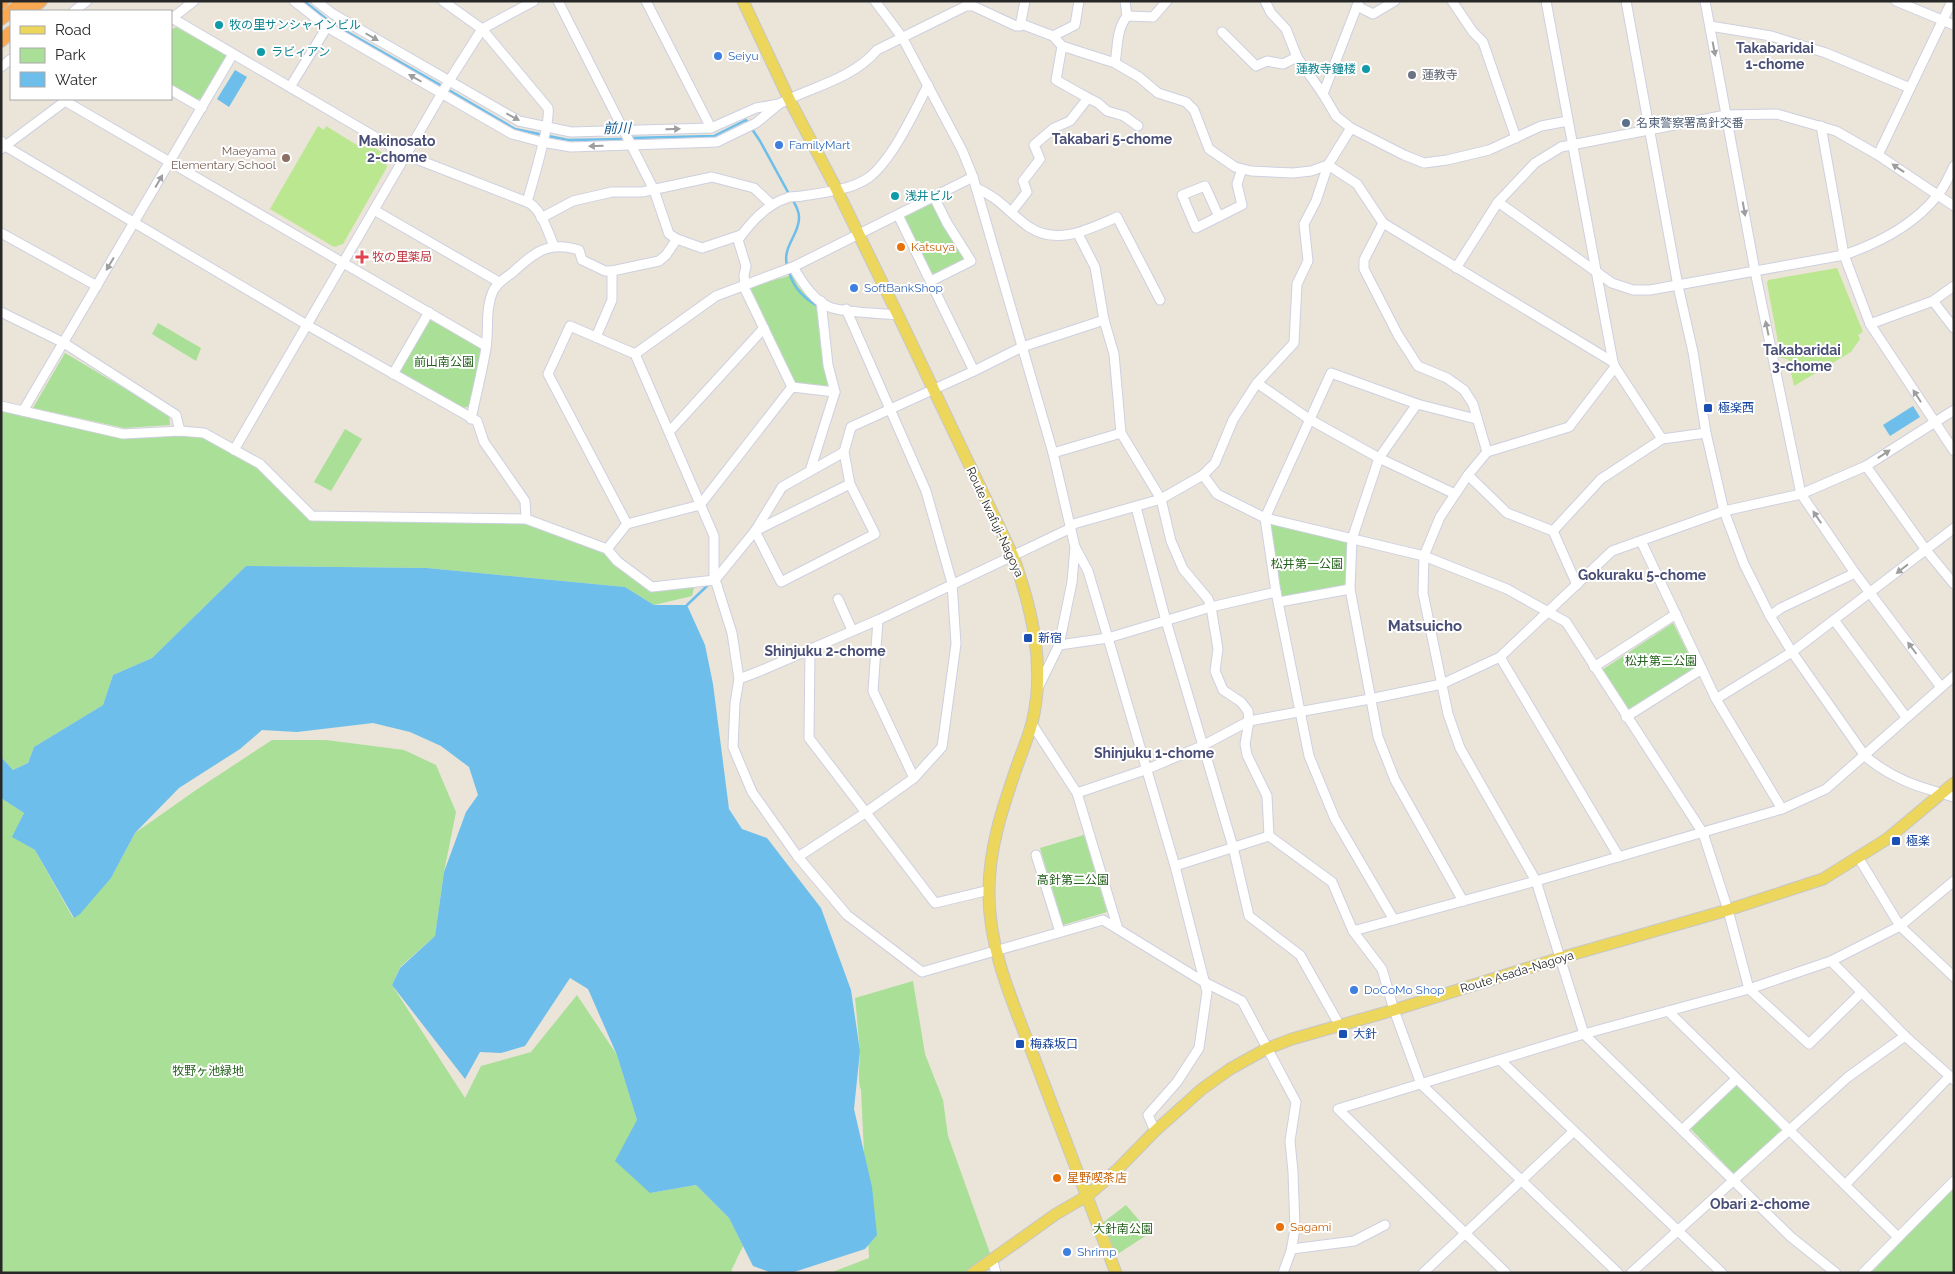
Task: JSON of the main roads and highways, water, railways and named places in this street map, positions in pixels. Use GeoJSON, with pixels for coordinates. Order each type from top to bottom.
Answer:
{"type":"FeatureCollection","features":[{"type":"Feature","properties":{"kind":"highway"},"geometry":{"type":"LineString","coordinates":[[12,10],[24,1]]}},
{"type":"Feature","properties":{"kind":"highway"},"geometry":{"type":"LineString","coordinates":[[30,10],[41,1]]}},
{"type":"Feature","properties":{"kind":"highway"},"geometry":{"type":"LineString","coordinates":[[37,10],[48,1]]}},
{"type":"Feature","properties":{"kind":"main road","name":"Route Iwafuji-Nagoya"},"geometry":{"type":"LineString","coordinates":[[743,1],[784,101],[837,190],[1013,556],[1026,592],[1032,622],[1038,688],[1032,724],[995,837],[989,890],[990,922],[996,950],[1116,1273]]}},
{"type":"Feature","properties":{"kind":"main road","name":"Route Asada-Nagoya"},"geometry":{"type":"LineString","coordinates":[[973,1273],[1056,1214],[1087,1196],[1116,1170],[1155,1130],[1202,1089],[1230,1069],[1266,1049],[1292,1039],[1394,1010],[1560,958],[1728,910],[1823,879],[1887,839],[1954,783]]}},
{"type":"Feature","properties":{"kind":"water"},"geometry":{"type":"Polygon","coordinates":[[[235,70],[247,77],[229,107],[217,99],[235,70]]]}},
{"type":"Feature","properties":{"kind":"water"},"geometry":{"type":"Polygon","coordinates":[[[1913,406],[1920,417],[1890,436],[1883,425],[1913,406]]]}},
{"type":"Feature","properties":{"kind":"water"},"geometry":{"type":"Polygon","coordinates":[[[246,566],[427,568],[625,587],[654,605],[687,605],[705,645],[713,684],[729,809],[742,829],[767,838],[821,908],[851,990],[860,1051],[854,1109],[872,1187],[877,1235],[865,1249],[791,1273],[772,1273],[753,1266],[729,1218],[696,1185],[650,1193],[615,1161],[637,1120],[617,1055],[588,989],[570,978],[525,1046],[501,1053],[480,1052],[465,1079],[392,985],[400,968],[435,936],[444,872],[466,812],[478,795],[469,767],[441,746],[410,732],[373,723],[297,732],[262,730],[240,749],[179,788],[135,833],[111,878],[80,914],[74,918],[35,850],[12,837],[24,813],[1,798],[1,757],[13,770],[28,763],[34,747],[103,705],[113,675],[152,658],[246,566]]]}},
{"type":"Feature","properties":{"kind":"waterway","name":"前川"},"geometry":{"type":"LineString","coordinates":[[304,1],[330,22],[442,86]]}},
{"type":"Feature","properties":{"kind":"waterway","name":"前川"},"geometry":{"type":"LineString","coordinates":[[447,89],[515,129],[568,140],[625,139]]}},
{"type":"Feature","properties":{"kind":"waterway","name":"前川"},"geometry":{"type":"LineString","coordinates":[[630,138],[714,136],[746,120],[760,141],[789,194]]}},
{"type":"Feature","properties":{"kind":"waterway","name":"前川"},"geometry":{"type":"LineString","coordinates":[[787,266],[787,252],[799,223],[797,207],[792,199]]}},
{"type":"Feature","properties":{"kind":"waterway","name":"前川"},"geometry":{"type":"LineString","coordinates":[[789,272],[800,292],[819,307]]}},
{"type":"Feature","properties":{"kind":"waterway","name":"前川"},"geometry":{"type":"LineString","coordinates":[[687,605],[707,586]]}},
{"type":"Feature","properties":{"kind":"place","name":"牧の里サンシャインビル"},"geometry":{"type":"Point","coordinates":[219,25]}},
{"type":"Feature","properties":{"kind":"place","name":"ラビィアン"},"geometry":{"type":"Point","coordinates":[261,52]}},
{"type":"Feature","properties":{"kind":"place","name":"Seiyu"},"geometry":{"type":"Point","coordinates":[718,56]}},
{"type":"Feature","properties":{"kind":"place","name":"蓮教寺鐘楼"},"geometry":{"type":"Point","coordinates":[1366,69]}},
{"type":"Feature","properties":{"kind":"place","name":"蓮教寺"},"geometry":{"type":"Point","coordinates":[1412,75]}},
{"type":"Feature","properties":{"kind":"place","name":"名東警察署高針交番"},"geometry":{"type":"Point","coordinates":[1626,123]}},
{"type":"Feature","properties":{"kind":"place","name":"FamilyMart"},"geometry":{"type":"Point","coordinates":[779,145]}},
{"type":"Feature","properties":{"kind":"place","name":"Maeyama Elementary School"},"geometry":{"type":"Point","coordinates":[286,158]}},
{"type":"Feature","properties":{"kind":"place","name":"浅井ビル"},"geometry":{"type":"Point","coordinates":[895,196]}},
{"type":"Feature","properties":{"kind":"place","name":"Katsuya"},"geometry":{"type":"Point","coordinates":[901,247]}},
{"type":"Feature","properties":{"kind":"place","name":"牧の里薬局"},"geometry":{"type":"Point","coordinates":[362,257]}},
{"type":"Feature","properties":{"kind":"place","name":"SoftBankShop"},"geometry":{"type":"Point","coordinates":[854,288]}},
{"type":"Feature","properties":{"kind":"place","name":"極楽西"},"geometry":{"type":"Point","coordinates":[1708,408]}},
{"type":"Feature","properties":{"kind":"place","name":"新宿"},"geometry":{"type":"Point","coordinates":[1028,638]}},
{"type":"Feature","properties":{"kind":"place","name":"極楽"},"geometry":{"type":"Point","coordinates":[1896,841]}},
{"type":"Feature","properties":{"kind":"place","name":"DoCoMo Shop"},"geometry":{"type":"Point","coordinates":[1354,990]}},
{"type":"Feature","properties":{"kind":"place","name":"大針"},"geometry":{"type":"Point","coordinates":[1343,1034]}},
{"type":"Feature","properties":{"kind":"place","name":"梅森坂口"},"geometry":{"type":"Point","coordinates":[1020,1044]}},
{"type":"Feature","properties":{"kind":"place","name":"星野喫茶店"},"geometry":{"type":"Point","coordinates":[1057,1178]}},
{"type":"Feature","properties":{"kind":"place","name":"Sagami"},"geometry":{"type":"Point","coordinates":[1280,1227]}},
{"type":"Feature","properties":{"kind":"place","name":"Shrimp"},"geometry":{"type":"Point","coordinates":[1067,1252]}},
{"type":"Feature","properties":{"kind":"district","name":"Takabaridai 1-chome"},"geometry":{"type":"Point","coordinates":[1775,56]}},
{"type":"Feature","properties":{"kind":"district","name":"Takabari 5-chome"},"geometry":{"type":"Point","coordinates":[1112,139]}},
{"type":"Feature","properties":{"kind":"district","name":"Makinosato 2-chome"},"geometry":{"type":"Point","coordinates":[397,150]}},
{"type":"Feature","properties":{"kind":"district","name":"Takabaridai 3-chome"},"geometry":{"type":"Point","coordinates":[1802,358]}},
{"type":"Feature","properties":{"kind":"district","name":"Gokuraku 5-chome"},"geometry":{"type":"Point","coordinates":[1642,575]}},
{"type":"Feature","properties":{"kind":"district","name":"Matsuicho"},"geometry":{"type":"Point","coordinates":[1425,626]}},
{"type":"Feature","properties":{"kind":"district","name":"Shinjuku 2-chome"},"geometry":{"type":"Point","coordinates":[825,651]}},
{"type":"Feature","properties":{"kind":"district","name":"Shinjuku 1-chome"},"geometry":{"type":"Point","coordinates":[1154,753]}},
{"type":"Feature","properties":{"kind":"district","name":"Obari 2-chome"},"geometry":{"type":"Point","coordinates":[1760,1204]}},
{"type":"Feature","properties":{"kind":"park label","name":"前山南公園"},"geometry":{"type":"Point","coordinates":[444,362]}},
{"type":"Feature","properties":{"kind":"park label","name":"松井第一公園"},"geometry":{"type":"Point","coordinates":[1307,564]}},
{"type":"Feature","properties":{"kind":"park label","name":"松井第二公園"},"geometry":{"type":"Point","coordinates":[1661,661]}},
{"type":"Feature","properties":{"kind":"park label","name":"高針第二公園"},"geometry":{"type":"Point","coordinates":[1073,880]}},
{"type":"Feature","properties":{"kind":"park label","name":"牧野ヶ池緑地"},"geometry":{"type":"Point","coordinates":[208,1071]}},
{"type":"Feature","properties":{"kind":"park label","name":"大針南公園"},"geometry":{"type":"Point","coordinates":[1123,1229]}}]}
